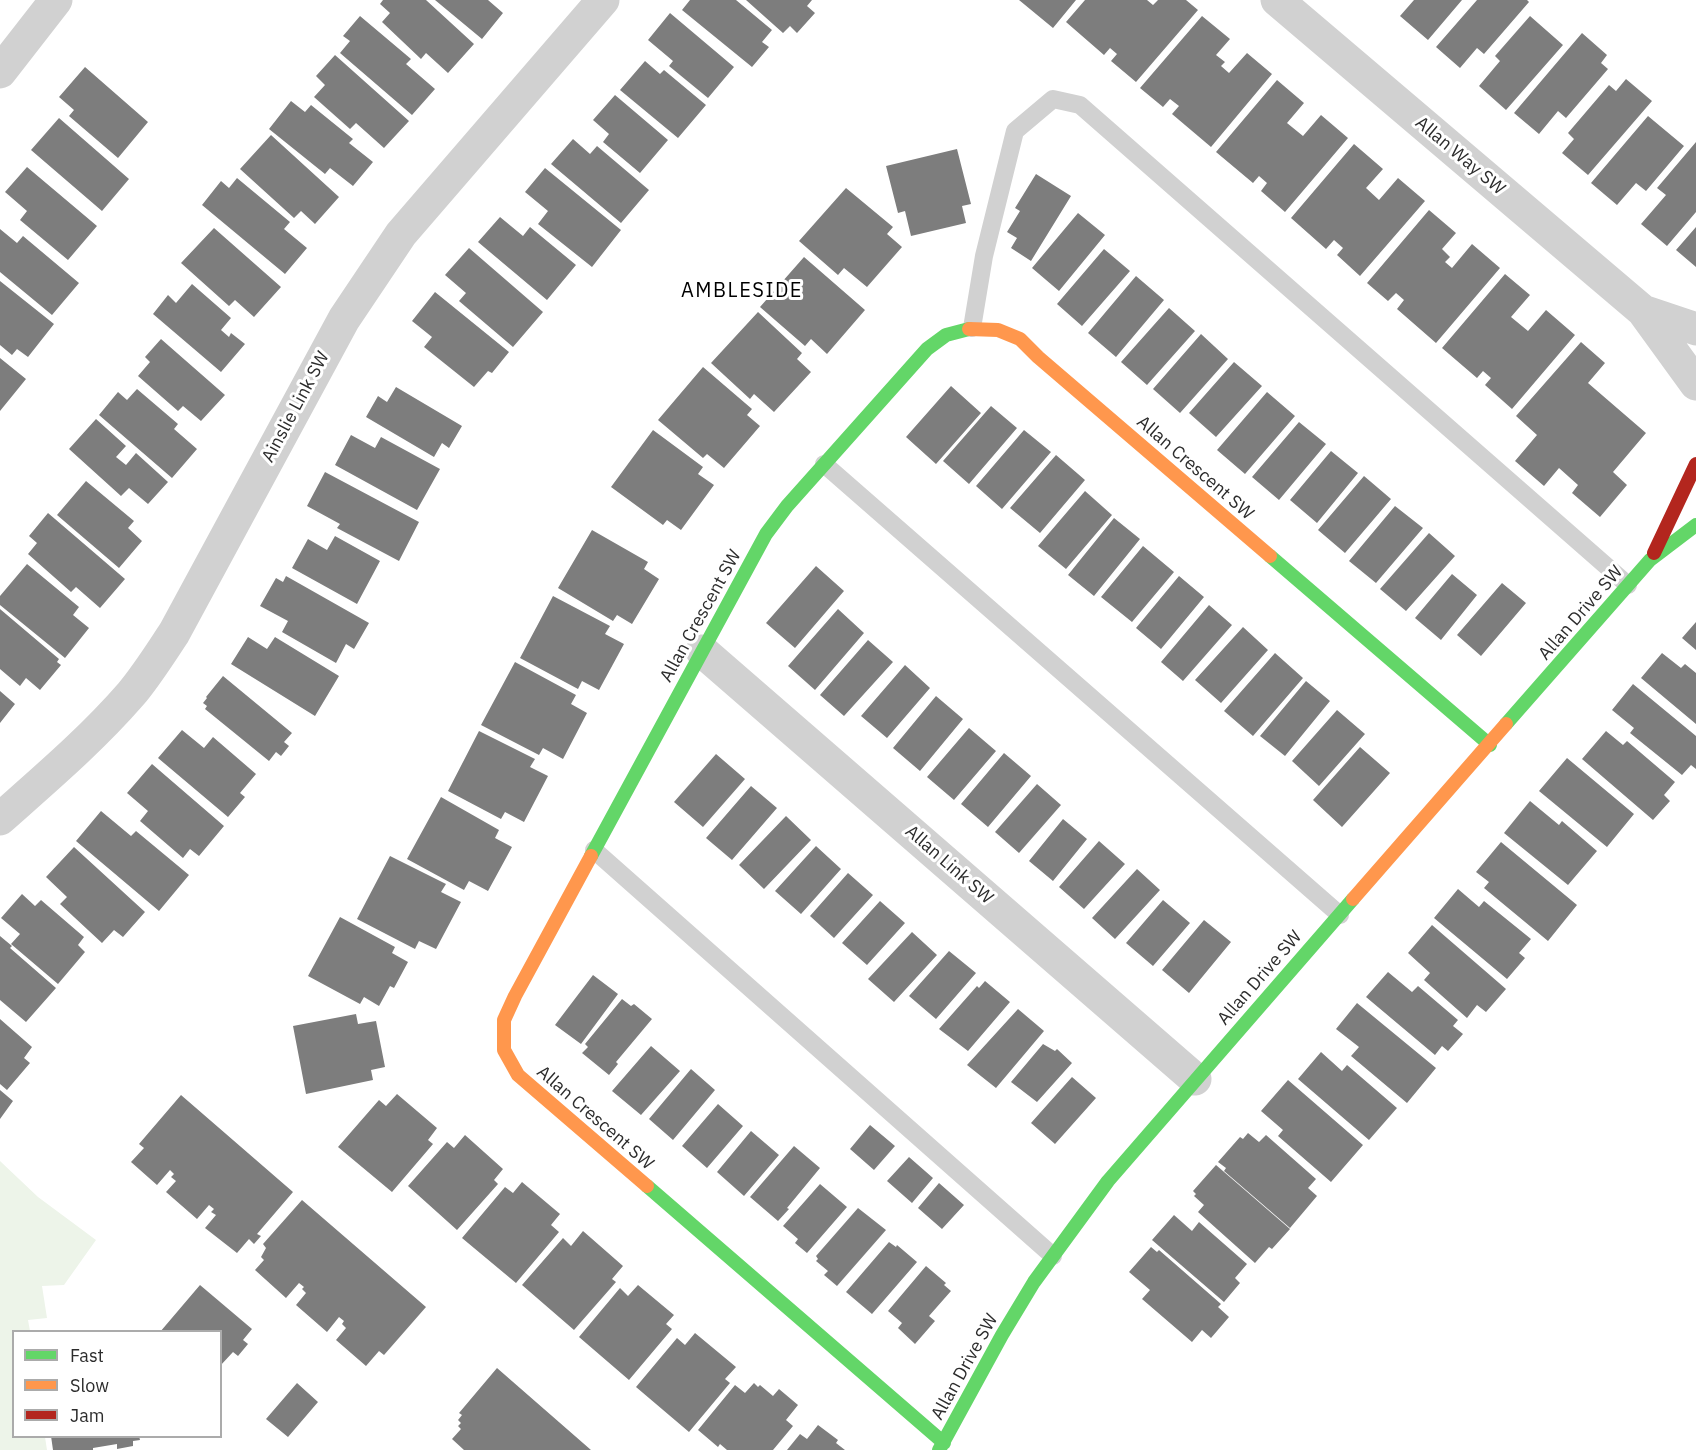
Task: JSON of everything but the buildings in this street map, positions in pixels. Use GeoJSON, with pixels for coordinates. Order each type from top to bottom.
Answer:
{"type":"FeatureCollection","features":[{"type":"Feature","properties":{"kind":"street"},"geometry":{"type":"LineString","coordinates":[[0,72],[56,0]]}},
{"type":"Feature","properties":{"kind":"street","name":"Ainslie Link SW"},"geometry":{"type":"LineString","coordinates":[[0,819],[103,725],[152,667],[179,624],[344,318],[378,265],[401,234],[603,0]]}},
{"type":"Feature","properties":{"kind":"street","name":"Allan Way SW"},"geometry":{"type":"LineString","coordinates":[[1277,0],[1643,311],[1696,384]]}},
{"type":"Feature","properties":{"kind":"street","name":"Allan Way SW"},"geometry":{"type":"LineString","coordinates":[[1643,311],[1696,329]]}},
{"type":"Feature","properties":{"kind":"street","name":"Allan Crescent SW"},"geometry":{"type":"LineString","coordinates":[[941,1446],[518,1075],[504,1050],[504,1020],[515,996],[766,534],[787,506],[927,349],[946,335],[972,328],[998,330],[1020,339],[1038,357],[1490,745]]}},
{"type":"Feature","properties":{"kind":"street","name":"Allan Drive SW"},"geometry":{"type":"LineString","coordinates":[[1650,560],[1696,464]]}},
{"type":"Feature","properties":{"kind":"street","name":"Allan Drive SW"},"geometry":{"type":"LineString","coordinates":[[941,1446],[1034,1282],[1115,1172],[1650,560],[1696,525]]}},
{"type":"Feature","properties":{"kind":"street","name":"Allan Link SW"},"geometry":{"type":"LineString","coordinates":[[702,651],[1195,1079]]}},
{"type":"Feature","properties":{"kind":"lane"},"geometry":{"type":"LineString","coordinates":[[972,328],[984,256],[1015,131],[1053,99],[1080,105],[1628,585]]}},
{"type":"Feature","properties":{"kind":"lane"},"geometry":{"type":"LineString","coordinates":[[824,464],[1340,915]]}},
{"type":"Feature","properties":{"kind":"lane"},"geometry":{"type":"LineString","coordinates":[[594,850],[1053,1256]]}},
{"type":"Feature","properties":{"kind":"shaded area"},"geometry":{"type":"Polygon","coordinates":[[[0,1161],[38,1197],[96,1240],[64,1285],[42,1286],[47,1318],[28,1320],[30,1330],[12,1330],[12,1438],[45,1438],[47,1450],[0,1450],[0,1161]]]}},
{"type":"Feature","properties":{"kind":"traffic: fast"},"geometry":{"type":"LineString","coordinates":[[591,856],[766,534],[787,506],[927,349],[946,335],[969,329]]}},
{"type":"Feature","properties":{"kind":"traffic: fast"},"geometry":{"type":"LineString","coordinates":[[1506,724],[1650,560],[1696,525]]}},
{"type":"Feature","properties":{"kind":"traffic: fast"},"geometry":{"type":"LineString","coordinates":[[1270,556],[1490,745]]}},
{"type":"Feature","properties":{"kind":"traffic: fast"},"geometry":{"type":"LineString","coordinates":[[939,1450],[1034,1282],[1108,1181],[1353,899]]}},
{"type":"Feature","properties":{"kind":"traffic: fast"},"geometry":{"type":"LineString","coordinates":[[647,1186],[944,1443]]}},
{"type":"Feature","properties":{"kind":"traffic: slow"},"geometry":{"type":"LineString","coordinates":[[969,329],[998,330],[1020,339],[1270,556]]}},
{"type":"Feature","properties":{"kind":"traffic: slow"},"geometry":{"type":"LineString","coordinates":[[1353,899],[1506,724]]}},
{"type":"Feature","properties":{"kind":"traffic: slow"},"geometry":{"type":"LineString","coordinates":[[591,856],[504,1020],[504,1050],[518,1075],[647,1186]]}},
{"type":"Feature","properties":{"kind":"traffic: jam"},"geometry":{"type":"LineString","coordinates":[[1654,553],[1696,464]]}},
{"type":"Feature","properties":{"kind":"district","name":"AMBLESIDE"},"geometry":{"type":"Point","coordinates":[742,291]}}]}
